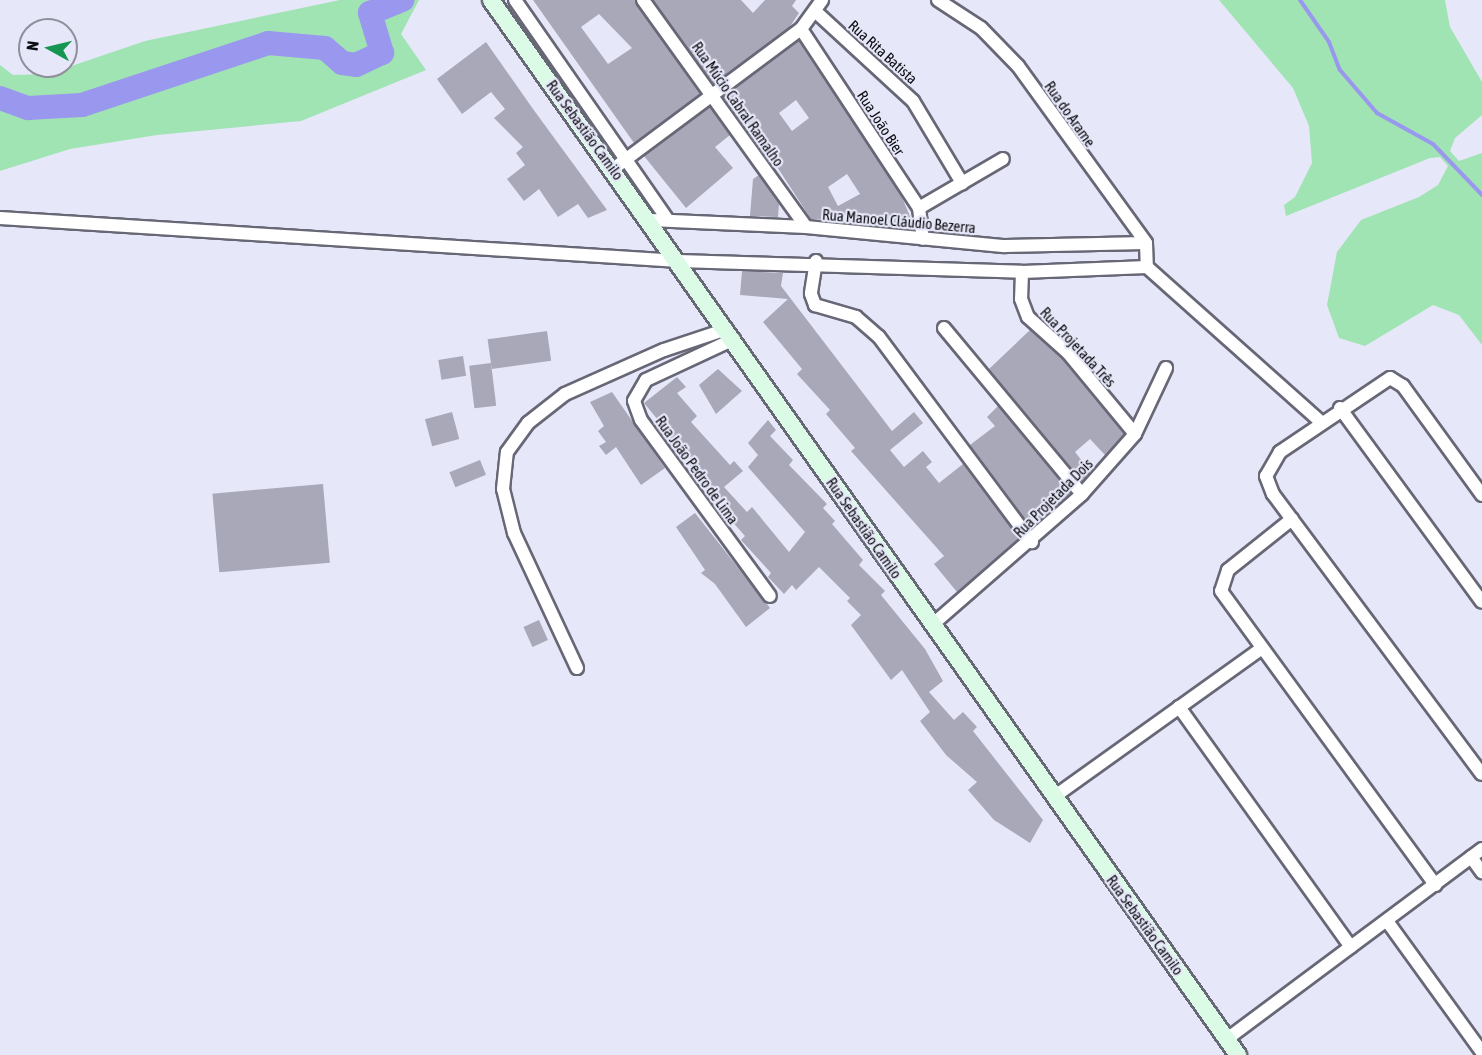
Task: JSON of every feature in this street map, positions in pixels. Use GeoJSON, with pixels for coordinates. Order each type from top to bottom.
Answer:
{"type":"FeatureCollection","features":[{"type":"Feature","properties":{"kind":"main road","name":"Rua Sebastião Camilo"},"geometry":{"type":"LineString","coordinates":[[491,0],[731,334],[932,625],[1238,1055]]}},
{"type":"Feature","properties":{"kind":"street","name":"Rua Sebastião Camilo"},"geometry":{"type":"LineString","coordinates":[[515,0],[629,158],[668,220]]}},
{"type":"Feature","properties":{"kind":"street","name":"Rua Múcio Cabral Ramalho"},"geometry":{"type":"LineString","coordinates":[[644,0],[806,227]]}},
{"type":"Feature","properties":{"kind":"street"},"geometry":{"type":"LineString","coordinates":[[613,169],[801,28],[822,0]]}},
{"type":"Feature","properties":{"kind":"street","name":"Rua do Arame"},"geometry":{"type":"LineString","coordinates":[[939,0],[981,28],[1018,66],[1146,243]]}},
{"type":"Feature","properties":{"kind":"street","name":"Rua Rita Batista"},"geometry":{"type":"LineString","coordinates":[[814,11],[914,101],[962,183]]}},
{"type":"Feature","properties":{"kind":"street","name":"Rua João Bier"},"geometry":{"type":"LineString","coordinates":[[801,28],[919,208],[923,239]]}},
{"type":"Feature","properties":{"kind":"street"},"geometry":{"type":"LineString","coordinates":[[919,208],[1003,159]]}},
{"type":"Feature","properties":{"kind":"street"},"geometry":{"type":"LineString","coordinates":[[0,218],[679,261],[816,261],[1022,272],[1147,267],[1321,422]]}},
{"type":"Feature","properties":{"kind":"street","name":"Rua Manoel Cláudio Bezerra"},"geometry":{"type":"LineString","coordinates":[[650,220],[806,227],[1005,246],[1146,243]]}},
{"type":"Feature","properties":{"kind":"street"},"geometry":{"type":"LineString","coordinates":[[1146,243],[1147,267]]}},
{"type":"Feature","properties":{"kind":"street"},"geometry":{"type":"LineString","coordinates":[[816,261],[811,294],[815,305],[856,317],[879,337],[1032,542]]}},
{"type":"Feature","properties":{"kind":"street","name":"Rua Projetada Três"},"geometry":{"type":"LineString","coordinates":[[1022,272],[1021,299],[1028,316],[1068,353],[1135,434]]}},
{"type":"Feature","properties":{"kind":"street"},"geometry":{"type":"LineString","coordinates":[[944,328],[1082,494]]}},
{"type":"Feature","properties":{"kind":"street"},"geometry":{"type":"LineString","coordinates":[[577,668],[509,517],[503,489],[507,452],[528,423],[565,394],[664,350],[731,334]]}},
{"type":"Feature","properties":{"kind":"street","name":"Rua João Pedro de Lima"},"geometry":{"type":"LineString","coordinates":[[731,334],[646,380],[634,401],[641,420],[770,596]]}},
{"type":"Feature","properties":{"kind":"street","name":"Rua Projetada Dois"},"geometry":{"type":"LineString","coordinates":[[932,625],[1032,542],[1082,494],[1135,434],[1166,368]]}},
{"type":"Feature","properties":{"kind":"street"},"geometry":{"type":"LineString","coordinates":[[1482,495],[1397,380],[1378,382],[1321,422],[1268,467],[1268,484],[1292,519],[1482,774]]}},
{"type":"Feature","properties":{"kind":"street"},"geometry":{"type":"LineString","coordinates":[[1340,408],[1482,602]]}},
{"type":"Feature","properties":{"kind":"street"},"geometry":{"type":"LineString","coordinates":[[1292,519],[1228,570],[1220,583],[1224,599],[1435,885]]}},
{"type":"Feature","properties":{"kind":"street"},"geometry":{"type":"LineString","coordinates":[[1054,797],[1261,649]]}},
{"type":"Feature","properties":{"kind":"street"},"geometry":{"type":"LineString","coordinates":[[1179,707],[1351,947]]}},
{"type":"Feature","properties":{"kind":"street"},"geometry":{"type":"LineString","coordinates":[[1227,1039],[1482,849]]}},
{"type":"Feature","properties":{"kind":"street"},"geometry":{"type":"LineString","coordinates":[[1472,857],[1482,872]]}},
{"type":"Feature","properties":{"kind":"street"},"geometry":{"type":"LineString","coordinates":[[1387,921],[1482,1052]]}},
{"type":"Feature","properties":{"kind":"green space"},"geometry":{"type":"Polygon","coordinates":[[[340,0],[419,0],[401,34],[426,70],[301,121],[157,135],[70,149],[0,171],[0,65],[13,75],[18,75],[18,78],[78,78],[78,64],[145,41],[340,0]]]}},
{"type":"Feature","properties":{"kind":"green space"},"geometry":{"type":"Polygon","coordinates":[[[1219,0],[1445,0],[1450,27],[1482,82],[1482,115],[1455,138],[1450,151],[1459,161],[1482,153],[1482,345],[1459,315],[1433,305],[1365,346],[1339,338],[1327,305],[1337,252],[1361,220],[1419,197],[1438,185],[1448,166],[1440,157],[1430,158],[1286,216],[1284,205],[1295,197],[1312,163],[1309,126],[1293,88],[1219,0]]]}},
{"type":"Feature","properties":{"kind":"building"},"geometry":{"type":"Polygon","coordinates":[[[533,0],[635,0],[700,94],[634,143],[533,0]],[[599,14],[581,27],[608,64],[632,48],[599,14]]]}},
{"type":"Feature","properties":{"kind":"building"},"geometry":{"type":"Polygon","coordinates":[[[653,0],[741,0],[753,13],[765,0],[796,0],[792,6],[799,13],[789,28],[713,84],[653,0]]]}},
{"type":"Feature","properties":{"kind":"building"},"geometry":{"type":"Polygon","coordinates":[[[799,41],[901,195],[912,221],[891,227],[878,216],[862,223],[811,219],[755,133],[723,97],[799,41]],[[796,100],[779,113],[792,131],[809,118],[796,100]],[[847,174],[828,187],[838,206],[860,194],[847,174]]]}},
{"type":"Feature","properties":{"kind":"building"},"geometry":{"type":"Polygon","coordinates":[[[486,42],[607,210],[588,218],[578,204],[558,217],[539,189],[524,201],[507,179],[525,165],[516,153],[523,147],[494,118],[505,109],[491,92],[462,114],[437,79],[486,42]]]}},
{"type":"Feature","properties":{"kind":"building"},"geometry":{"type":"Polygon","coordinates":[[[710,107],[730,135],[715,147],[733,168],[686,208],[644,156],[710,107]]]}},
{"type":"Feature","properties":{"kind":"building"},"geometry":{"type":"Polygon","coordinates":[[[759,175],[779,204],[778,217],[750,216],[753,179],[759,175]]]}},
{"type":"Feature","properties":{"kind":"building"},"geometry":{"type":"Polygon","coordinates":[[[742,271],[783,273],[781,286],[892,431],[914,412],[923,423],[890,450],[904,467],[923,451],[932,462],[926,467],[939,483],[963,464],[1019,538],[957,592],[934,564],[944,556],[851,451],[855,448],[826,414],[830,410],[797,374],[802,369],[763,322],[788,299],[740,295],[742,271]]]}},
{"type":"Feature","properties":{"kind":"building"},"geometry":{"type":"Polygon","coordinates":[[[1030,330],[1062,359],[1124,434],[1105,455],[1090,439],[1075,452],[1091,472],[1082,481],[989,369],[1030,330]]]}},
{"type":"Feature","properties":{"kind":"building"},"geometry":{"type":"Polygon","coordinates":[[[547,331],[551,361],[492,369],[488,339],[547,331]]]}},
{"type":"Feature","properties":{"kind":"building"},"geometry":{"type":"Polygon","coordinates":[[[463,356],[466,376],[441,380],[438,360],[463,356]]]}},
{"type":"Feature","properties":{"kind":"building"},"geometry":{"type":"Polygon","coordinates":[[[491,363],[496,406],[474,408],[469,366],[491,363]]]}},
{"type":"Feature","properties":{"kind":"building"},"geometry":{"type":"Polygon","coordinates":[[[718,369],[742,391],[716,414],[699,385],[718,369]]]}},
{"type":"Feature","properties":{"kind":"building"},"geometry":{"type":"Polygon","coordinates":[[[677,377],[686,387],[677,393],[697,416],[691,422],[730,465],[734,461],[743,471],[724,487],[747,512],[752,507],[789,552],[805,532],[748,467],[758,455],[748,443],[768,420],[776,430],[770,436],[793,460],[789,465],[827,504],[823,508],[835,521],[832,524],[863,560],[859,565],[885,591],[881,595],[925,649],[943,681],[929,692],[954,720],[963,712],[977,727],[973,731],[1043,820],[1030,843],[994,820],[968,790],[977,782],[946,755],[920,721],[930,712],[902,670],[891,680],[851,625],[861,615],[847,601],[850,598],[819,567],[796,590],[792,585],[784,594],[768,577],[771,573],[741,540],[745,536],[706,492],[710,488],[665,438],[659,430],[663,426],[644,403],[677,377]]]}},
{"type":"Feature","properties":{"kind":"building"},"geometry":{"type":"Polygon","coordinates":[[[612,392],[665,468],[641,485],[616,447],[606,455],[599,446],[606,442],[598,431],[604,426],[590,402],[612,392]]]}},
{"type":"Feature","properties":{"kind":"building"},"geometry":{"type":"Polygon","coordinates":[[[998,406],[1070,493],[1031,527],[970,445],[995,426],[987,417],[998,406]]]}},
{"type":"Feature","properties":{"kind":"building"},"geometry":{"type":"Polygon","coordinates":[[[452,412],[459,439],[432,446],[425,419],[452,412]]]}},
{"type":"Feature","properties":{"kind":"building"},"geometry":{"type":"Polygon","coordinates":[[[480,460],[486,475],[455,487],[449,472],[480,460]]]}},
{"type":"Feature","properties":{"kind":"building"},"geometry":{"type":"Polygon","coordinates":[[[323,484],[330,563],[219,572],[212,494],[323,484]]]}},
{"type":"Feature","properties":{"kind":"building"},"geometry":{"type":"Polygon","coordinates":[[[695,513],[770,608],[746,627],[715,584],[701,573],[705,570],[676,527],[695,513]]]}},
{"type":"Feature","properties":{"kind":"building"},"geometry":{"type":"Polygon","coordinates":[[[539,620],[548,640],[532,647],[523,627],[539,620]]]}},
{"type":"Feature","properties":{"kind":"waterway"},"geometry":{"type":"LineString","coordinates":[[0,98],[28,108],[82,105],[268,43],[325,48],[342,63],[356,65],[382,53],[370,13],[402,0]]}},
{"type":"Feature","properties":{"kind":"waterway"},"geometry":{"type":"LineString","coordinates":[[1300,0],[1329,42],[1340,70],[1377,113],[1433,144],[1482,195]]}}]}
